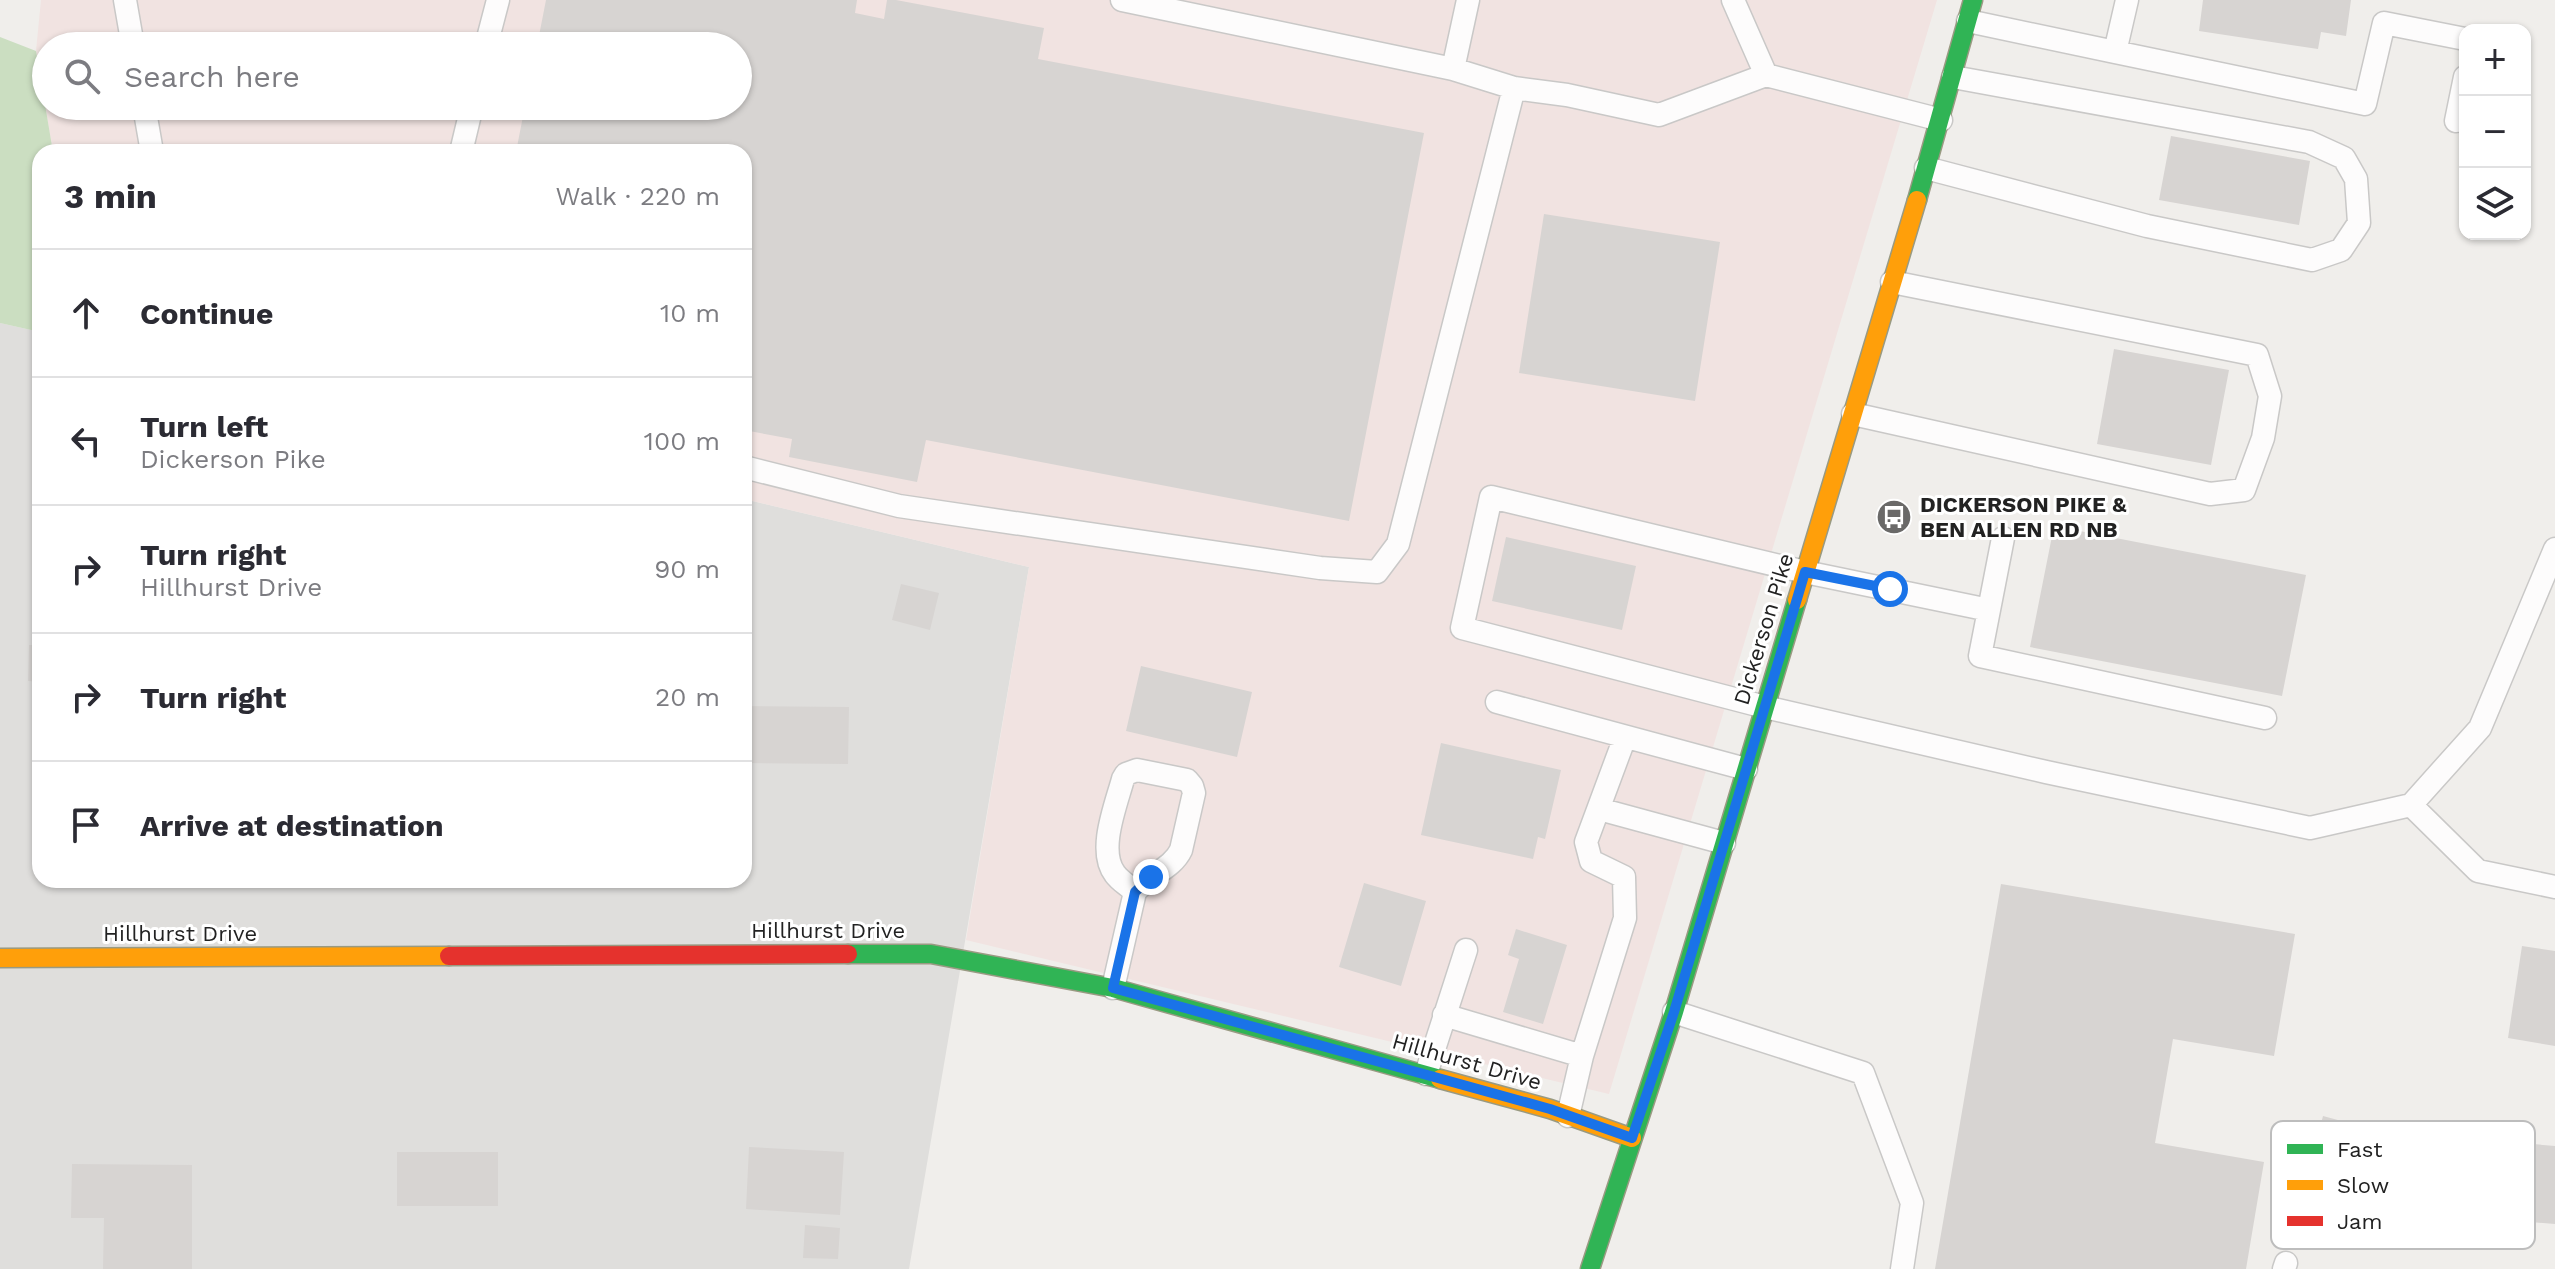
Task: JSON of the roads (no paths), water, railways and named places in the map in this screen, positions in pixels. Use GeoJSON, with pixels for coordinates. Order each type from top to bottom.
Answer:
{"type":"FeatureCollection","features":[{"type":"Feature","properties":{"kind":"street","name":"Dickerson Pike"},"geometry":{"type":"LineString","coordinates":[[1590,1269],[1674,1012],[1971,11]]}},
{"type":"Feature","properties":{"kind":"street","name":"Hillhurst Drive"},"geometry":{"type":"LineString","coordinates":[[0,958],[931,954],[1113,988],[1550,1109],[1632,1138]]}},
{"type":"Feature","properties":{"kind":"lane"},"geometry":{"type":"LineString","coordinates":[[125,0],[131,32]]}},
{"type":"Feature","properties":{"kind":"lane"},"geometry":{"type":"LineString","coordinates":[[490,32],[498,0]]}},
{"type":"Feature","properties":{"kind":"lane"},"geometry":{"type":"LineString","coordinates":[[1122,0],[1453,69],[1514,88],[1567,95],[1659,115],[1766,75],[1941,120]]}},
{"type":"Feature","properties":{"kind":"lane"},"geometry":{"type":"LineString","coordinates":[[1453,69],[1468,0]]}},
{"type":"Feature","properties":{"kind":"lane"},"geometry":{"type":"LineString","coordinates":[[1733,0],[1766,75]]}},
{"type":"Feature","properties":{"kind":"lane"},"geometry":{"type":"LineString","coordinates":[[2115,52],[2127,0]]}},
{"type":"Feature","properties":{"kind":"lane"},"geometry":{"type":"LineString","coordinates":[[1971,11],[2115,52],[2365,104],[2384,23],[2459,38]]}},
{"type":"Feature","properties":{"kind":"lane"},"geometry":{"type":"LineString","coordinates":[[1926,168],[2147,226],[2312,260],[2341,250],[2359,223],[2356,179],[2344,158],[2309,142],[1953,77]]}},
{"type":"Feature","properties":{"kind":"lane"},"geometry":{"type":"LineString","coordinates":[[752,469],[899,506],[1320,568],[1377,572],[1398,544],[1514,88]]}},
{"type":"Feature","properties":{"kind":"lane"},"geometry":{"type":"LineString","coordinates":[[2456,121],[2461,96]]}},
{"type":"Feature","properties":{"kind":"lane"},"geometry":{"type":"LineString","coordinates":[[146,120],[151,144]]}},
{"type":"Feature","properties":{"kind":"lane"},"geometry":{"type":"LineString","coordinates":[[463,144],[469,120]]}},
{"type":"Feature","properties":{"kind":"lane"},"geometry":{"type":"LineString","coordinates":[[1853,414],[2210,494],[2244,490],[2263,438],[2270,396],[2257,355],[1892,282]]}},
{"type":"Feature","properties":{"kind":"lane"},"geometry":{"type":"LineString","coordinates":[[1989,610],[1805,572],[1491,497],[1462,628],[1765,707],[2046,772],[2310,828],[2411,805],[2480,728],[2555,549]]}},
{"type":"Feature","properties":{"kind":"lane"},"geometry":{"type":"LineString","coordinates":[[2003,538],[1980,656],[2265,718]]}},
{"type":"Feature","properties":{"kind":"lane"},"geometry":{"type":"LineString","coordinates":[[1497,702],[1746,769]]}},
{"type":"Feature","properties":{"kind":"lane"},"geometry":{"type":"LineString","coordinates":[[1568,1116],[1582,1056],[1625,918],[1624,877],[1591,861],[1586,842],[1625,737]]}},
{"type":"Feature","properties":{"kind":"lane"},"geometry":{"type":"LineString","coordinates":[[1113,988],[1135,892],[1141,884],[1177,858],[1194,793],[1187,780],[1137,770],[1126,774],[1123,779],[1108,835],[1108,854],[1116,875],[1135,892]]}},
{"type":"Feature","properties":{"kind":"lane"},"geometry":{"type":"LineString","coordinates":[[2411,805],[2478,871],[2555,887]]}},
{"type":"Feature","properties":{"kind":"lane"},"geometry":{"type":"LineString","coordinates":[[1599,809],[1724,843]]}},
{"type":"Feature","properties":{"kind":"lane"},"geometry":{"type":"LineString","coordinates":[[1426,1074],[1466,950]]}},
{"type":"Feature","properties":{"kind":"lane"},"geometry":{"type":"LineString","coordinates":[[1674,1012],[1863,1073],[1912,1203],[1902,1269]]}},
{"type":"Feature","properties":{"kind":"lane"},"geometry":{"type":"LineString","coordinates":[[1444,1015],[1582,1056]]}},
{"type":"Feature","properties":{"kind":"place","name":"DICKERSON PIKE & BEN ALLEN RD NB"},"geometry":{"type":"Point","coordinates":[1894,517]}}]}
